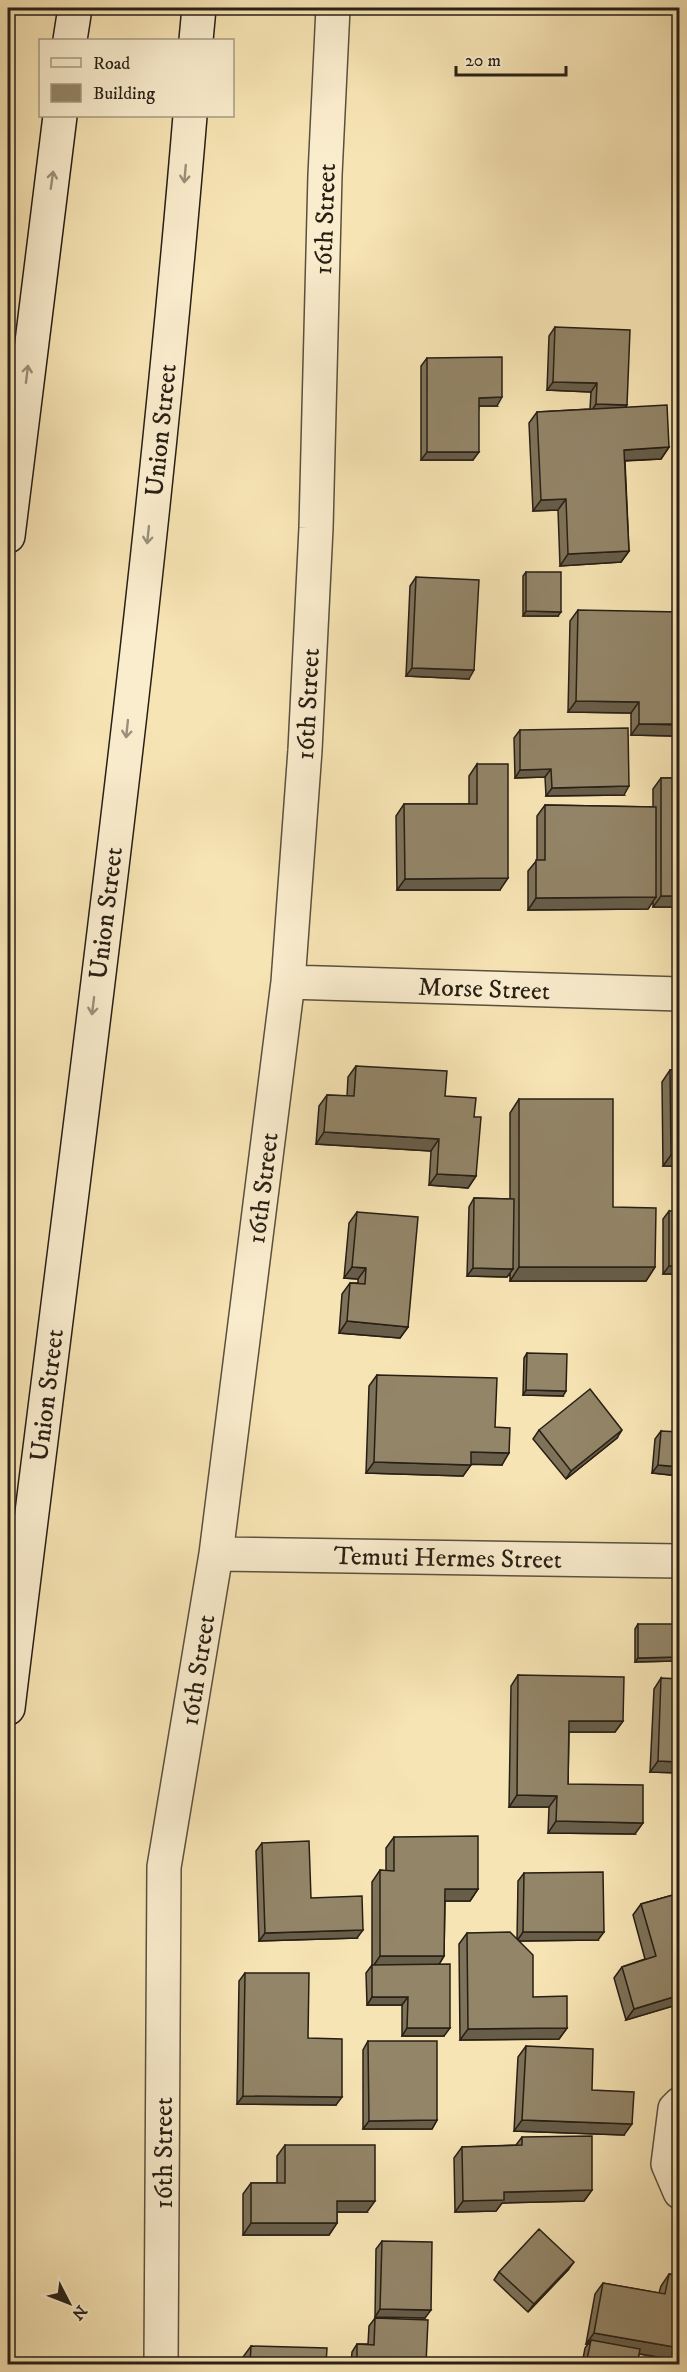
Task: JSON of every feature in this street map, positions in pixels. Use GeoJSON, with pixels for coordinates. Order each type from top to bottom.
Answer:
{"type":"FeatureCollection","features":[{"type":"Feature","properties":{"kind":"street"},"geometry":{"type":"LineString","coordinates":[[70,39],[75,8]]}},
{"type":"Feature","properties":{"kind":"street"},"geometry":{"type":"LineString","coordinates":[[196,39],[199,8]]}},
{"type":"Feature","properties":{"kind":"street","name":"16th Street"},"geometry":{"type":"LineString","coordinates":[[161,2364],[164,1867],[216,1554],[288,982],[305,750],[315,551],[325,175],[333,8]]}},
{"type":"Feature","properties":{"kind":"street"},"geometry":{"type":"LineString","coordinates":[[8,536],[60,117]]}},
{"type":"Feature","properties":{"kind":"street","name":"Union Street"},"geometry":{"type":"LineString","coordinates":[[8,1708],[117,815],[174,304],[190,117]]}},
{"type":"Feature","properties":{"kind":"street","name":"Morse Street"},"geometry":{"type":"LineString","coordinates":[[288,982],[680,994]]}},
{"type":"Feature","properties":{"kind":"street","name":"Temuti Hermes Street"},"geometry":{"type":"LineString","coordinates":[[216,1554],[680,1561]]}},
{"type":"Feature","properties":{"kind":"street"},"geometry":{"type":"LineString","coordinates":[[680,2104],[675,2109],[668,2164],[680,2192]]}},
{"type":"Feature","properties":{"kind":"building"},"geometry":{"type":"Polygon","coordinates":[[[555,327],[630,330],[627,405],[596,404],[597,383],[553,382],[555,327]]]}},
{"type":"Feature","properties":{"kind":"building"},"geometry":{"type":"Polygon","coordinates":[[[502,357],[502,397],[479,398],[479,452],[427,452],[427,358],[502,357]]]}},
{"type":"Feature","properties":{"kind":"building"},"geometry":{"type":"Polygon","coordinates":[[[667,405],[669,447],[624,450],[629,551],[568,554],[566,499],[541,500],[537,412],[667,405]]]}},
{"type":"Feature","properties":{"kind":"building"},"geometry":{"type":"Polygon","coordinates":[[[526,572],[561,572],[561,612],[526,611],[526,572]]]}},
{"type":"Feature","properties":{"kind":"building"},"geometry":{"type":"Polygon","coordinates":[[[416,577],[479,580],[474,670],[412,668],[416,577]]]}},
{"type":"Feature","properties":{"kind":"building"},"geometry":{"type":"Polygon","coordinates":[[[578,610],[680,612],[680,724],[639,724],[639,702],[576,701],[578,610]]]}},
{"type":"Feature","properties":{"kind":"building"},"geometry":{"type":"Polygon","coordinates":[[[628,728],[629,786],[552,788],[551,769],[520,770],[520,730],[628,728]]]}},
{"type":"Feature","properties":{"kind":"building"},"geometry":{"type":"Polygon","coordinates":[[[477,764],[508,764],[508,878],[405,879],[404,804],[477,804],[477,764]]]}},
{"type":"Feature","properties":{"kind":"building"},"geometry":{"type":"Polygon","coordinates":[[[661,778],[680,778],[680,896],[661,896],[661,778]]]}},
{"type":"Feature","properties":{"kind":"building"},"geometry":{"type":"Polygon","coordinates":[[[545,805],[656,807],[656,897],[536,898],[536,860],[545,860],[545,805]]]}},
{"type":"Feature","properties":{"kind":"building"},"geometry":{"type":"Polygon","coordinates":[[[356,1066],[447,1071],[445,1096],[476,1098],[474,1117],[481,1117],[476,1176],[437,1174],[439,1139],[324,1132],[327,1095],[354,1096],[356,1066]]]}},
{"type":"Feature","properties":{"kind":"building"},"geometry":{"type":"Polygon","coordinates":[[[670,1070],[680,1070],[680,1155],[671,1155],[670,1070]]]}},
{"type":"Feature","properties":{"kind":"building"},"geometry":{"type":"Polygon","coordinates":[[[519,1099],[613,1099],[613,1207],[656,1208],[655,1267],[519,1267],[519,1099]]]}},
{"type":"Feature","properties":{"kind":"building"},"geometry":{"type":"Polygon","coordinates":[[[474,1198],[514,1199],[513,1269],[473,1268],[474,1198]]]}},
{"type":"Feature","properties":{"kind":"building"},"geometry":{"type":"Polygon","coordinates":[[[669,1211],[680,1211],[680,1266],[669,1266],[669,1211]]]}},
{"type":"Feature","properties":{"kind":"building"},"geometry":{"type":"Polygon","coordinates":[[[357,1212],[418,1217],[408,1327],[347,1321],[350,1283],[365,1284],[366,1268],[352,1267],[357,1212]]]}},
{"type":"Feature","properties":{"kind":"building"},"geometry":{"type":"Polygon","coordinates":[[[527,1353],[567,1354],[566,1391],[526,1390],[527,1353]]]}},
{"type":"Feature","properties":{"kind":"building"},"geometry":{"type":"Polygon","coordinates":[[[377,1375],[497,1378],[495,1427],[510,1428],[509,1453],[471,1452],[471,1465],[374,1462],[377,1375]]]}},
{"type":"Feature","properties":{"kind":"building"},"geometry":{"type":"Polygon","coordinates":[[[590,1389],[622,1430],[571,1471],[539,1430],[590,1389]]]}},
{"type":"Feature","properties":{"kind":"building"},"geometry":{"type":"Polygon","coordinates":[[[661,1431],[680,1432],[680,1467],[658,1465],[661,1431]]]}},
{"type":"Feature","properties":{"kind":"building"},"geometry":{"type":"Polygon","coordinates":[[[638,1624],[678,1624],[678,1657],[638,1658],[638,1624]]]}},
{"type":"Feature","properties":{"kind":"building"},"geometry":{"type":"Polygon","coordinates":[[[518,1675],[624,1677],[623,1721],[569,1721],[568,1784],[643,1785],[643,1823],[556,1821],[557,1796],[517,1795],[518,1675]]]}},
{"type":"Feature","properties":{"kind":"building"},"geometry":{"type":"Polygon","coordinates":[[[661,1678],[680,1679],[680,1762],[658,1761],[661,1678]]]}},
{"type":"Feature","properties":{"kind":"building"},"geometry":{"type":"Polygon","coordinates":[[[478,1836],[478,1889],[445,1889],[444,1956],[380,1956],[380,1870],[394,1871],[394,1837],[478,1836]]]}},
{"type":"Feature","properties":{"kind":"building"},"geometry":{"type":"Polygon","coordinates":[[[309,1841],[311,1898],[362,1896],[363,1930],[265,1933],[262,1843],[309,1841]]]}},
{"type":"Feature","properties":{"kind":"building"},"geometry":{"type":"Polygon","coordinates":[[[603,1872],[604,1932],[523,1932],[524,1873],[603,1872]]]}},
{"type":"Feature","properties":{"kind":"building"},"geometry":{"type":"Polygon","coordinates":[[[680,1893],[680,1995],[634,2009],[622,1967],[656,1956],[641,1904],[680,1893]]]}},
{"type":"Feature","properties":{"kind":"building"},"geometry":{"type":"Polygon","coordinates":[[[510,1932],[533,1955],[533,1997],[567,1996],[567,2028],[468,2029],[467,1933],[510,1932]]]}},
{"type":"Feature","properties":{"kind":"building"},"geometry":{"type":"Polygon","coordinates":[[[450,1964],[450,2028],[407,2028],[408,1997],[372,1997],[372,1965],[450,1964]]]}},
{"type":"Feature","properties":{"kind":"building"},"geometry":{"type":"Polygon","coordinates":[[[245,1973],[309,1973],[308,2038],[342,2039],[342,2097],[243,2096],[245,1973]]]}},
{"type":"Feature","properties":{"kind":"building"},"geometry":{"type":"Polygon","coordinates":[[[368,2041],[437,2041],[437,2120],[369,2121],[368,2041]]]}},
{"type":"Feature","properties":{"kind":"building"},"geometry":{"type":"Polygon","coordinates":[[[526,2046],[593,2049],[592,2090],[634,2092],[632,2124],[522,2120],[526,2046]]]}},
{"type":"Feature","properties":{"kind":"building"},"geometry":{"type":"Polygon","coordinates":[[[592,2136],[592,2190],[504,2192],[504,2200],[463,2201],[462,2147],[522,2145],[522,2137],[592,2136]]]}},
{"type":"Feature","properties":{"kind":"building"},"geometry":{"type":"Polygon","coordinates":[[[285,2145],[375,2145],[375,2201],[337,2201],[337,2223],[251,2223],[251,2183],[285,2183],[285,2145]]]}},
{"type":"Feature","properties":{"kind":"building"},"geometry":{"type":"Polygon","coordinates":[[[539,2229],[574,2262],[534,2304],[499,2272],[539,2229]]]}},
{"type":"Feature","properties":{"kind":"building"},"geometry":{"type":"Polygon","coordinates":[[[382,2241],[432,2242],[431,2310],[380,2309],[382,2241]]]}},
{"type":"Feature","properties":{"kind":"building"},"geometry":{"type":"Polygon","coordinates":[[[669,2274],[680,2276],[680,2348],[594,2333],[603,2283],[665,2294],[669,2274]]]}},
{"type":"Feature","properties":{"kind":"building"},"geometry":{"type":"Polygon","coordinates":[[[375,2318],[428,2320],[426,2364],[357,2364],[357,2344],[374,2345],[375,2318]]]}},
{"type":"Feature","properties":{"kind":"building"},"geometry":{"type":"Polygon","coordinates":[[[591,2340],[640,2349],[637,2364],[586,2364],[591,2340]]]}},
{"type":"Feature","properties":{"kind":"building"},"geometry":{"type":"Polygon","coordinates":[[[251,2346],[327,2348],[326,2364],[250,2364],[251,2346]]]}}]}
